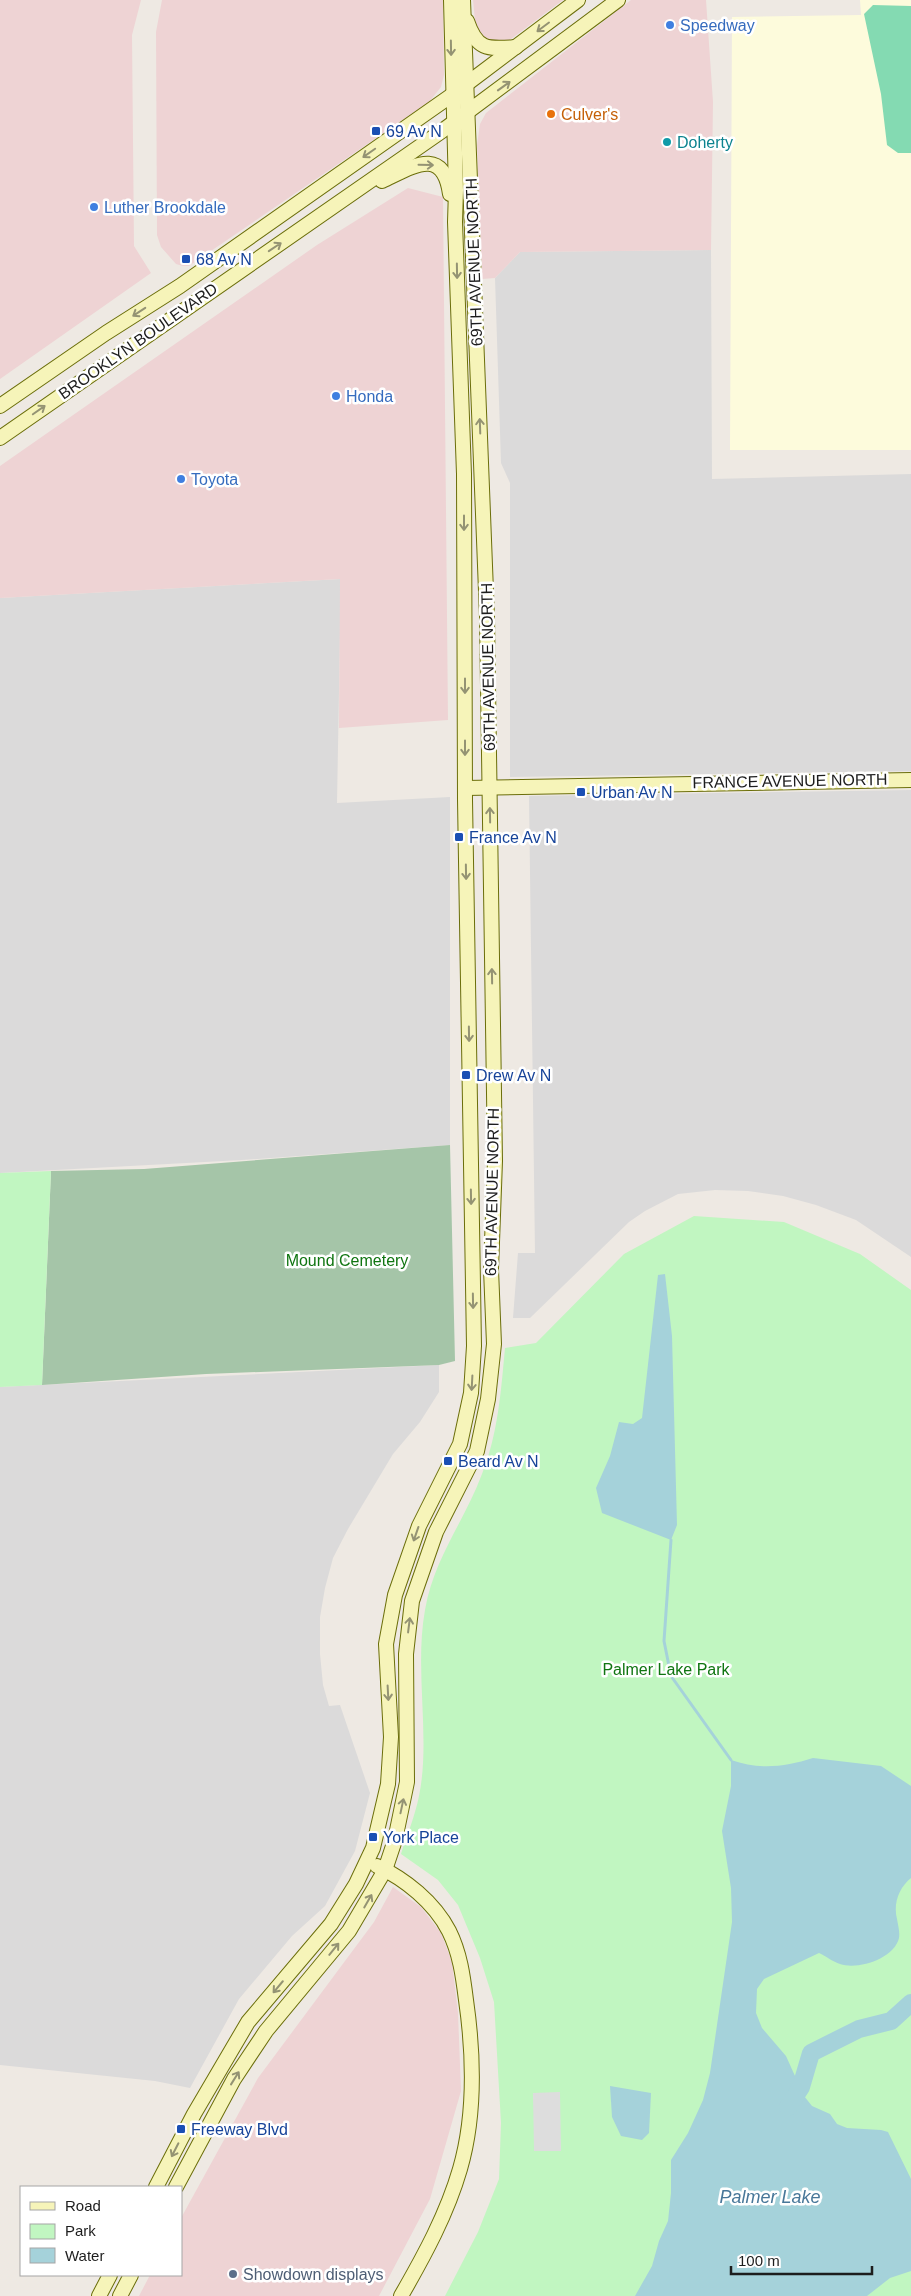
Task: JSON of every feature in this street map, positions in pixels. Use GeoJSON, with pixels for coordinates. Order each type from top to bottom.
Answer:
{"type":"FeatureCollection","features":[{"type":"Feature","properties":{"kind":"street","name":"69TH AVENUE NORTH"},"geometry":{"type":"LineString","coordinates":[[157,2186],[194,2114],[248,2022],[330,1924],[356,1884],[367,1862],[378,1832],[388,1784],[391,1738],[386,1644],[395,1595],[419,1526],[460,1444],[471,1393],[474,1335],[465,788],[464,474],[454,222],[451,0]]}},
{"type":"Feature","properties":{"kind":"street","name":"BROOKLYN BOULEVARD"},"geometry":{"type":"LineString","coordinates":[[0,406],[106,333],[180,286],[452,95],[578,0]]}},
{"type":"Feature","properties":{"kind":"street","name":"BROOKLYN BOULEVARD"},"geometry":{"type":"LineString","coordinates":[[0,438],[454,122],[618,0]]}},
{"type":"Feature","properties":{"kind":"street","name":"69TH AVENUE NORTH"},"geometry":{"type":"LineString","coordinates":[[177,2186],[234,2079],[266,2031],[349,1931],[385,1870],[395,1840],[407,1782],[406,1654],[412,1601],[436,1532],[476,1451],[488,1399],[494,1344],[491,1268],[495,1161],[490,786],[487,617],[464,7]]}},
{"type":"Feature","properties":{"kind":"street"},"geometry":{"type":"LineString","coordinates":[[464,7],[476,42],[484,47],[495,49],[516,48]]}},
{"type":"Feature","properties":{"kind":"street"},"geometry":{"type":"LineString","coordinates":[[349,196],[417,165],[430,163],[437,166],[447,177],[454,222]]}},
{"type":"Feature","properties":{"kind":"street","name":"FRANCE AVENUE NORTH"},"geometry":{"type":"LineString","coordinates":[[465,788],[490,786],[911,780]]}},
{"type":"Feature","properties":{"kind":"street"},"geometry":{"type":"LineString","coordinates":[[367,1862],[385,1870],[420,1894],[448,1930],[462,1967],[472,2050],[470,2125],[460,2171],[444,2215],[401,2296]]}},
{"type":"Feature","properties":{"kind":"street"},"geometry":{"type":"LineString","coordinates":[[99,2296],[109,2276]]}},
{"type":"Feature","properties":{"kind":"street"},"geometry":{"type":"LineString","coordinates":[[120,2296],[130,2276]]}},
{"type":"Feature","properties":{"kind":"shaded area"},"geometry":{"type":"Polygon","coordinates":[[[0,0],[141,0],[132,35],[134,246],[151,273],[0,379],[0,0]]]}},
{"type":"Feature","properties":{"kind":"shaded area"},"geometry":{"type":"Polygon","coordinates":[[[162,0],[443,0],[444,75],[441,87],[429,102],[189,266],[176,264],[161,247],[157,235],[156,32],[162,0]]]}},
{"type":"Feature","properties":{"kind":"shaded area"},"geometry":{"type":"Polygon","coordinates":[[[473,0],[563,0],[507,42],[489,44],[476,31],[473,0]]]}},
{"type":"Feature","properties":{"kind":"shaded area"},"geometry":{"type":"Polygon","coordinates":[[[631,0],[706,0],[713,102],[711,250],[520,252],[495,278],[482,279],[477,145],[480,124],[486,113],[631,0]]]}},
{"type":"Feature","properties":{"kind":"shaded area"},"geometry":{"type":"Polygon","coordinates":[[[860,0],[911,0],[911,450],[730,450],[732,17],[861,15],[860,0]]]}},
{"type":"Feature","properties":{"kind":"shaded area"},"geometry":{"type":"Polygon","coordinates":[[[408,188],[443,197],[448,720],[339,728],[340,579],[0,598],[0,466],[317,245],[408,188]]]}},
{"type":"Feature","properties":{"kind":"shaded area"},"geometry":{"type":"Polygon","coordinates":[[[711,250],[712,479],[911,474],[911,771],[510,777],[510,483],[501,463],[495,278],[520,252],[711,250]]]}},
{"type":"Feature","properties":{"kind":"shaded area"},"geometry":{"type":"Polygon","coordinates":[[[341,579],[337,803],[450,797],[450,1145],[242,1160],[0,1173],[0,598],[341,579]]]}},
{"type":"Feature","properties":{"kind":"shaded area"},"geometry":{"type":"Polygon","coordinates":[[[911,790],[911,1257],[856,1220],[816,1205],[783,1196],[748,1191],[715,1190],[678,1194],[645,1211],[629,1222],[530,1318],[513,1318],[518,1253],[535,1253],[529,796],[911,790]]]}},
{"type":"Feature","properties":{"kind":"shaded area"},"geometry":{"type":"Polygon","coordinates":[[[439,1365],[439,1392],[420,1422],[393,1454],[348,1529],[333,1558],[325,1588],[320,1617],[320,1654],[323,1685],[329,1706],[340,1705],[370,1793],[355,1851],[325,1906],[292,1936],[239,1999],[190,2088],[155,2081],[0,2065],[0,1387],[439,1365]]]}},
{"type":"Feature","properties":{"kind":"shaded area"},"geometry":{"type":"Polygon","coordinates":[[[393,1887],[421,1907],[441,1933],[452,1962],[458,2013],[461,2091],[430,2199],[379,2296],[139,2296],[149,2276],[182,2276],[182,2216],[258,2078],[374,1922],[393,1887]]]}},
{"type":"Feature","properties":{"kind":"shaded area"},"geometry":{"type":"Polygon","coordinates":[[[560,2092],[561,2151],[534,2151],[533,2093],[560,2092]]]}},
{"type":"Feature","properties":{"kind":"green space"},"geometry":{"type":"Polygon","coordinates":[[[873,5],[911,6],[911,153],[898,153],[887,145],[881,94],[864,14],[873,5]]]}},
{"type":"Feature","properties":{"kind":"green space","name":"Mound Cemetery"},"geometry":{"type":"Polygon","coordinates":[[[450,1145],[455,1361],[439,1365],[206,1374],[42,1385],[51,1171],[144,1169],[450,1145]]]}},
{"type":"Feature","properties":{"kind":"green space"},"geometry":{"type":"Polygon","coordinates":[[[51,1171],[42,1385],[0,1387],[0,1173],[51,1171]]]}},
{"type":"Feature","properties":{"kind":"green space","name":"Palmer Lake Park"},"geometry":{"type":"Polygon","coordinates":[[[694,1216],[784,1222],[860,1254],[911,1290],[911,2296],[445,2296],[478,2232],[499,2179],[501,2123],[494,2002],[480,1958],[458,1905],[438,1880],[401,1854],[419,1796],[422,1774],[421,1657],[422,1633],[429,1591],[442,1557],[475,1491],[487,1459],[498,1412],[505,1348],[536,1343],[624,1254],[694,1216]]]}},
{"type":"Feature","properties":{"kind":"water"},"geometry":{"type":"Polygon","coordinates":[[[665,1274],[672,1336],[677,1525],[671,1540],[602,1513],[596,1488],[610,1456],[619,1422],[633,1424],[642,1418],[658,1275],[665,1274]]]}},
{"type":"Feature","properties":{"kind":"water","name":"Palmer Lake"},"geometry":{"type":"Polygon","coordinates":[[[813,1758],[881,1766],[911,1786],[911,1878],[903,1886],[898,1896],[896,1913],[899,1938],[890,1952],[865,1964],[840,1964],[819,1953],[764,1979],[757,1989],[756,2013],[762,2028],[786,2056],[804,2096],[812,2106],[830,2114],[837,2124],[847,2128],[888,2132],[911,2179],[911,2271],[890,2278],[867,2296],[635,2296],[652,2266],[659,2241],[668,2221],[671,2193],[671,2160],[688,2133],[703,2100],[710,2073],[732,1922],[731,1888],[722,1831],[731,1786],[731,1760],[752,1765],[772,1766],[792,1764],[813,1758]]]}},
{"type":"Feature","properties":{"kind":"water"},"geometry":{"type":"Polygon","coordinates":[[[610,2086],[651,2093],[649,2133],[642,2140],[621,2136],[612,2117],[610,2086]]]}},
{"type":"Feature","properties":{"kind":"waterway"},"geometry":{"type":"LineString","coordinates":[[671,1540],[664,1641],[671,1676],[731,1760]]}},
{"type":"Feature","properties":{"kind":"waterway"},"geometry":{"type":"LineString","coordinates":[[788,2107],[801,2087],[811,2053],[859,2029],[891,2021],[911,2003]]}},
{"type":"Feature","properties":{"kind":"place","name":"Speedway"},"geometry":{"type":"Point","coordinates":[670,25]}},
{"type":"Feature","properties":{"kind":"place","name":"Culver's"},"geometry":{"type":"Point","coordinates":[551,114]}},
{"type":"Feature","properties":{"kind":"place","name":"69 Av N"},"geometry":{"type":"Point","coordinates":[376,131]}},
{"type":"Feature","properties":{"kind":"place","name":"Doherty"},"geometry":{"type":"Point","coordinates":[667,142]}},
{"type":"Feature","properties":{"kind":"place","name":"Luther Brookdale"},"geometry":{"type":"Point","coordinates":[94,207]}},
{"type":"Feature","properties":{"kind":"place","name":"68 Av N"},"geometry":{"type":"Point","coordinates":[186,259]}},
{"type":"Feature","properties":{"kind":"place","name":"Honda"},"geometry":{"type":"Point","coordinates":[336,396]}},
{"type":"Feature","properties":{"kind":"place","name":"Toyota"},"geometry":{"type":"Point","coordinates":[181,479]}},
{"type":"Feature","properties":{"kind":"place","name":"Urban Av N"},"geometry":{"type":"Point","coordinates":[581,792]}},
{"type":"Feature","properties":{"kind":"place","name":"France Av N"},"geometry":{"type":"Point","coordinates":[459,837]}},
{"type":"Feature","properties":{"kind":"place","name":"Drew Av N"},"geometry":{"type":"Point","coordinates":[466,1075]}},
{"type":"Feature","properties":{"kind":"place","name":"Beard Av N"},"geometry":{"type":"Point","coordinates":[448,1461]}},
{"type":"Feature","properties":{"kind":"place","name":"York Place"},"geometry":{"type":"Point","coordinates":[373,1837]}},
{"type":"Feature","properties":{"kind":"place","name":"Freeway Blvd"},"geometry":{"type":"Point","coordinates":[181,2129]}},
{"type":"Feature","properties":{"kind":"place","name":"Showdown displays"},"geometry":{"type":"Point","coordinates":[233,2274]}}]}
